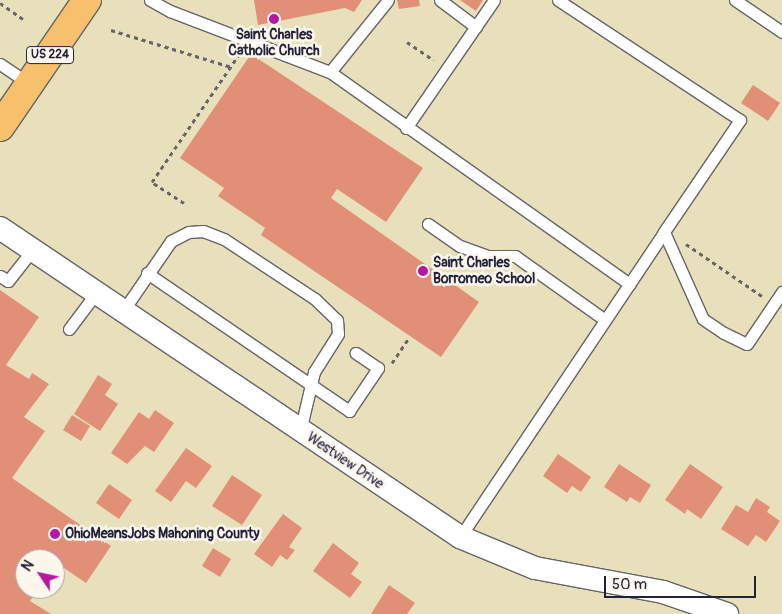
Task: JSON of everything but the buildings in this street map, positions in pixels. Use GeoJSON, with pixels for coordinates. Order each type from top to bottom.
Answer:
{"type":"FeatureCollection","features":[{"type":"Feature","properties":{"kind":"main road","name":"US 224"},"geometry":{"type":"LineString","coordinates":[[0,127],[87,0]]}},
{"type":"Feature","properties":{"kind":"street","name":"Westview Drive"},"geometry":{"type":"LineString","coordinates":[[0,228],[460,537],[535,568],[663,592],[727,614]]}},
{"type":"Feature","properties":{"kind":"lane"},"geometry":{"type":"LineString","coordinates":[[150,0],[170,11],[330,72],[406,128],[629,284]]}},
{"type":"Feature","properties":{"kind":"lane"},"geometry":{"type":"LineString","coordinates":[[330,72],[388,0]]}},
{"type":"Feature","properties":{"kind":"lane"},"geometry":{"type":"LineString","coordinates":[[440,0],[476,27]]}},
{"type":"Feature","properties":{"kind":"lane"},"geometry":{"type":"LineString","coordinates":[[406,128],[494,0]]}},
{"type":"Feature","properties":{"kind":"lane"},"geometry":{"type":"LineString","coordinates":[[460,537],[740,120],[558,0]]}},
{"type":"Feature","properties":{"kind":"lane"},"geometry":{"type":"LineString","coordinates":[[734,0],[782,32]]}},
{"type":"Feature","properties":{"kind":"lane"},"geometry":{"type":"LineString","coordinates":[[0,64],[30,84]]}},
{"type":"Feature","properties":{"kind":"lane"},"geometry":{"type":"LineString","coordinates":[[428,224],[460,246],[488,256],[515,256],[605,320]]}},
{"type":"Feature","properties":{"kind":"lane"},"geometry":{"type":"LineString","coordinates":[[665,230],[703,319],[746,344],[782,292]]}},
{"type":"Feature","properties":{"kind":"lane"},"geometry":{"type":"LineString","coordinates":[[123,311],[147,273],[171,241],[189,232],[203,232],[224,239],[315,299],[337,320],[338,334],[314,372],[300,431]]}},
{"type":"Feature","properties":{"kind":"lane"},"geometry":{"type":"LineString","coordinates":[[0,276],[8,281],[32,250]]}},
{"type":"Feature","properties":{"kind":"lane"},"geometry":{"type":"LineString","coordinates":[[147,273],[349,411],[378,368],[356,353]]}},
{"type":"Feature","properties":{"kind":"lane"},"geometry":{"type":"LineString","coordinates":[[69,329],[96,293]]}},
{"type":"Feature","properties":{"kind":"path"},"geometry":{"type":"LineString","coordinates":[[0,3],[24,19]]}},
{"type":"Feature","properties":{"kind":"path"},"geometry":{"type":"LineString","coordinates":[[111,30],[231,67]]}},
{"type":"Feature","properties":{"kind":"path"},"geometry":{"type":"LineString","coordinates":[[184,203],[152,182],[250,40]]}},
{"type":"Feature","properties":{"kind":"path"},"geometry":{"type":"LineString","coordinates":[[407,42],[447,69]]}},
{"type":"Feature","properties":{"kind":"path"},"geometry":{"type":"LineString","coordinates":[[665,230],[774,304]]}},
{"type":"Feature","properties":{"kind":"place","name":"Saint Charles Catholic Church"},"geometry":{"type":"Point","coordinates":[274,19]}},
{"type":"Feature","properties":{"kind":"place","name":"Saint Charles Borromeo School"},"geometry":{"type":"Point","coordinates":[423,271]}},
{"type":"Feature","properties":{"kind":"place","name":"OhioMeansJobs Mahoning County"},"geometry":{"type":"Point","coordinates":[55,534]}}]}
